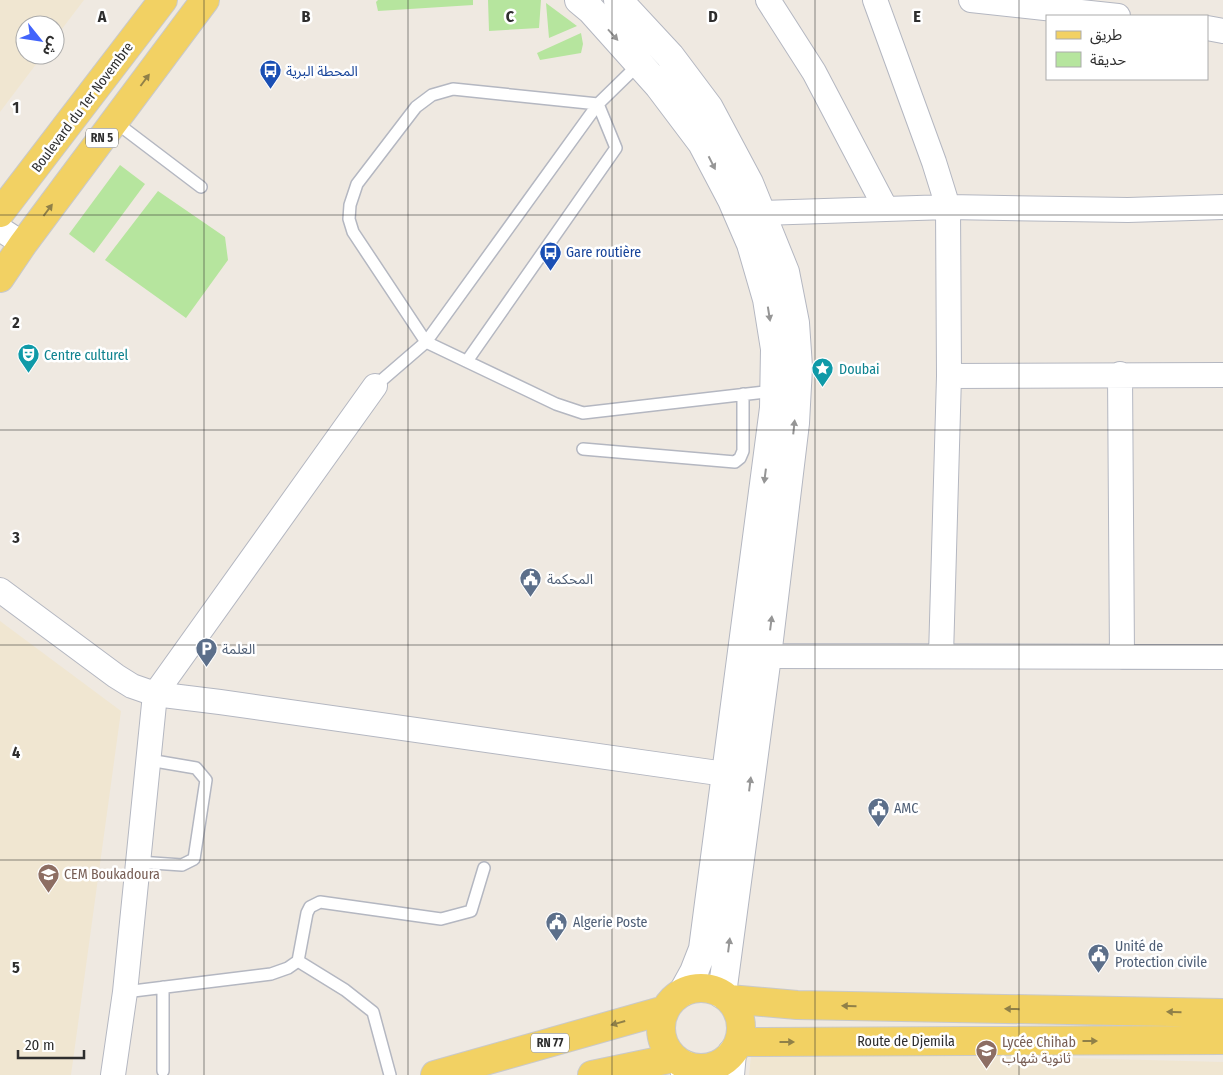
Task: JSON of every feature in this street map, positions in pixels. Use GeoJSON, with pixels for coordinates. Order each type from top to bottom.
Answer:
{"type":"FeatureCollection","features":[{"type":"Feature","properties":{"kind":"main road","name":"Boulevard du 1er Novembre"},"geometry":{"type":"LineString","coordinates":[[0,213],[164,0]]}},
{"type":"Feature","properties":{"kind":"main road","name":"RN 5"},"geometry":{"type":"LineString","coordinates":[[0,278],[23,244],[205,0]]}},
{"type":"Feature","properties":{"kind":"main road"},"geometry":{"type":"LineString","coordinates":[[579,0],[591,10],[659,86],[702,143],[751,217],[784,272],[794,323],[798,368],[795,424],[754,652],[725,774],[703,949],[694,972],[661,1022],[661,1036],[666,1048],[681,1066]]}},
{"type":"Feature","properties":{"kind":"main road"},"geometry":{"type":"LineString","coordinates":[[618,0],[663,48],[709,108],[749,183],[751,244],[767,299],[775,349],[774,408],[726,996]]}},
{"type":"Feature","properties":{"kind":"main road"},"geometry":{"type":"LineString","coordinates":[[639,64],[663,48]]}},
{"type":"Feature","properties":{"kind":"main road"},"geometry":{"type":"LineString","coordinates":[[592,1075],[681,1066],[710,1067],[734,1057],[741,1028],[739,1015],[733,1003],[726,996],[710,988],[696,988],[674,1001]]}},
{"type":"Feature","properties":{"kind":"main road"},"geometry":{"type":"LineString","coordinates":[[726,996],[797,1006],[1223,1013]]}},
{"type":"Feature","properties":{"kind":"main road","name":"RN 77"},"geometry":{"type":"LineString","coordinates":[[435,1075],[674,1001]]}},
{"type":"Feature","properties":{"kind":"main road","name":"Route de Djemila"},"geometry":{"type":"LineString","coordinates":[[734,1057],[1223,1040]]}},
{"type":"Feature","properties":{"kind":"street"},"geometry":{"type":"LineString","coordinates":[[768,0],[814,72],[886,209]]}},
{"type":"Feature","properties":{"kind":"street"},"geometry":{"type":"LineString","coordinates":[[875,0],[934,162],[948,207],[949,376],[941,656]]}},
{"type":"Feature","properties":{"kind":"street"},"geometry":{"type":"LineString","coordinates":[[971,0],[1109,15]]}},
{"type":"Feature","properties":{"kind":"street"},"geometry":{"type":"LineString","coordinates":[[1208,28],[1223,31]]}},
{"type":"Feature","properties":{"kind":"street"},"geometry":{"type":"LineString","coordinates":[[751,217],[948,207],[1128,210],[1223,207]]}},
{"type":"Feature","properties":{"kind":"street"},"geometry":{"type":"LineString","coordinates":[[0,229],[23,244]]}},
{"type":"Feature","properties":{"kind":"street"},"geometry":{"type":"LineString","coordinates":[[1120,374],[1122,657]]}},
{"type":"Feature","properties":{"kind":"street"},"geometry":{"type":"LineString","coordinates":[[949,376],[1223,375]]}},
{"type":"Feature","properties":{"kind":"street"},"geometry":{"type":"LineString","coordinates":[[113,1075],[125,992],[155,694],[375,386]]}},
{"type":"Feature","properties":{"kind":"street"},"geometry":{"type":"LineString","coordinates":[[0,590],[116,676],[132,686],[155,694],[725,774]]}},
{"type":"Feature","properties":{"kind":"street"},"geometry":{"type":"LineString","coordinates":[[754,652],[941,656],[1223,657]]}},
{"type":"Feature","properties":{"kind":"lane"},"geometry":{"type":"LineString","coordinates":[[375,386],[426,342],[598,104],[639,64]]}},
{"type":"Feature","properties":{"kind":"lane"},"geometry":{"type":"LineString","coordinates":[[598,104],[453,89],[432,95],[416,107],[357,184],[350,205],[349,219],[354,232],[426,342],[535,395],[583,414],[774,390]]}},
{"type":"Feature","properties":{"kind":"lane"},"geometry":{"type":"LineString","coordinates":[[467,361],[616,148],[598,104]]}},
{"type":"Feature","properties":{"kind":"lane"},"geometry":{"type":"LineString","coordinates":[[114,122],[201,187]]}},
{"type":"Feature","properties":{"kind":"lane"},"geometry":{"type":"LineString","coordinates":[[583,449],[735,462],[740,458],[743,451],[742,394]]}},
{"type":"Feature","properties":{"kind":"lane"},"geometry":{"type":"LineString","coordinates":[[138,862],[182,865],[194,858],[206,780],[196,768],[148,760]]}},
{"type":"Feature","properties":{"kind":"lane"},"geometry":{"type":"LineString","coordinates":[[125,992],[271,974],[288,968],[298,961],[307,912],[310,907],[320,902],[441,919],[471,911],[484,868]]}},
{"type":"Feature","properties":{"kind":"lane"},"geometry":{"type":"LineString","coordinates":[[298,961],[345,990],[373,1012],[390,1075]]}},
{"type":"Feature","properties":{"kind":"lane"},"geometry":{"type":"LineString","coordinates":[[163,987],[164,1071]]}},
{"type":"Feature","properties":{"kind":"shaded area"},"geometry":{"type":"Polygon","coordinates":[[[0,0],[84,0],[65,25],[65,15],[15,15],[15,65],[35,65],[0,112],[0,0]]]}},
{"type":"Feature","properties":{"kind":"shaded area","name":"CEM Boukadoura"},"geometry":{"type":"Polygon","coordinates":[[[0,621],[121,711],[71,1075],[0,1075],[0,621]]]}},
{"type":"Feature","properties":{"kind":"shaded area","name":"Lycée Chihab ثانوية شهاب"},"geometry":{"type":"Polygon","coordinates":[[[769,1050],[1223,1062],[1223,1075],[749,1075],[751,1056],[769,1050]]]}},
{"type":"Feature","properties":{"kind":"green space"},"geometry":{"type":"Polygon","coordinates":[[[378,0],[473,0],[473,5],[378,11],[376,2],[378,0]]]}},
{"type":"Feature","properties":{"kind":"green space"},"geometry":{"type":"Polygon","coordinates":[[[488,0],[541,0],[539,28],[489,31],[488,0]]]}},
{"type":"Feature","properties":{"kind":"green space"},"geometry":{"type":"Polygon","coordinates":[[[546,3],[577,26],[549,38],[546,3]]]}},
{"type":"Feature","properties":{"kind":"green space"},"geometry":{"type":"Polygon","coordinates":[[[581,33],[583,44],[581,53],[540,60],[537,53],[581,33]]]}},
{"type":"Feature","properties":{"kind":"green space"},"geometry":{"type":"Polygon","coordinates":[[[120,165],[145,184],[94,253],[69,234],[120,165]]]}},
{"type":"Feature","properties":{"kind":"green space"},"geometry":{"type":"Polygon","coordinates":[[[158,191],[225,237],[228,260],[186,318],[105,260],[158,191]]]}},
{"type":"Feature","properties":{"kind":"place","name":"المحطة البرية"},"geometry":{"type":"Point","coordinates":[270,90]}},
{"type":"Feature","properties":{"kind":"place","name":"Gare routière"},"geometry":{"type":"Point","coordinates":[550,271]}},
{"type":"Feature","properties":{"kind":"place","name":"Centre culturel"},"geometry":{"type":"Point","coordinates":[28,374]}},
{"type":"Feature","properties":{"kind":"place","name":"Doubai"},"geometry":{"type":"Point","coordinates":[823,388]}},
{"type":"Feature","properties":{"kind":"place","name":"المحكمة"},"geometry":{"type":"Point","coordinates":[531,598]}},
{"type":"Feature","properties":{"kind":"place","name":"العلمة"},"geometry":{"type":"Point","coordinates":[206,668]}},
{"type":"Feature","properties":{"kind":"place","name":"AMC"},"geometry":{"type":"Point","coordinates":[878,827]}},
{"type":"Feature","properties":{"kind":"place","name":"CEM Boukadoura"},"geometry":{"type":"Point","coordinates":[48,893]}},
{"type":"Feature","properties":{"kind":"place","name":"Algerie Poste"},"geometry":{"type":"Point","coordinates":[557,941]}},
{"type":"Feature","properties":{"kind":"place","name":"Unité de Protection civile"},"geometry":{"type":"Point","coordinates":[1099,973]}},
{"type":"Feature","properties":{"kind":"place","name":"Lycée Chihab ثانوية شهاب"},"geometry":{"type":"Point","coordinates":[986,1069]}}]}
